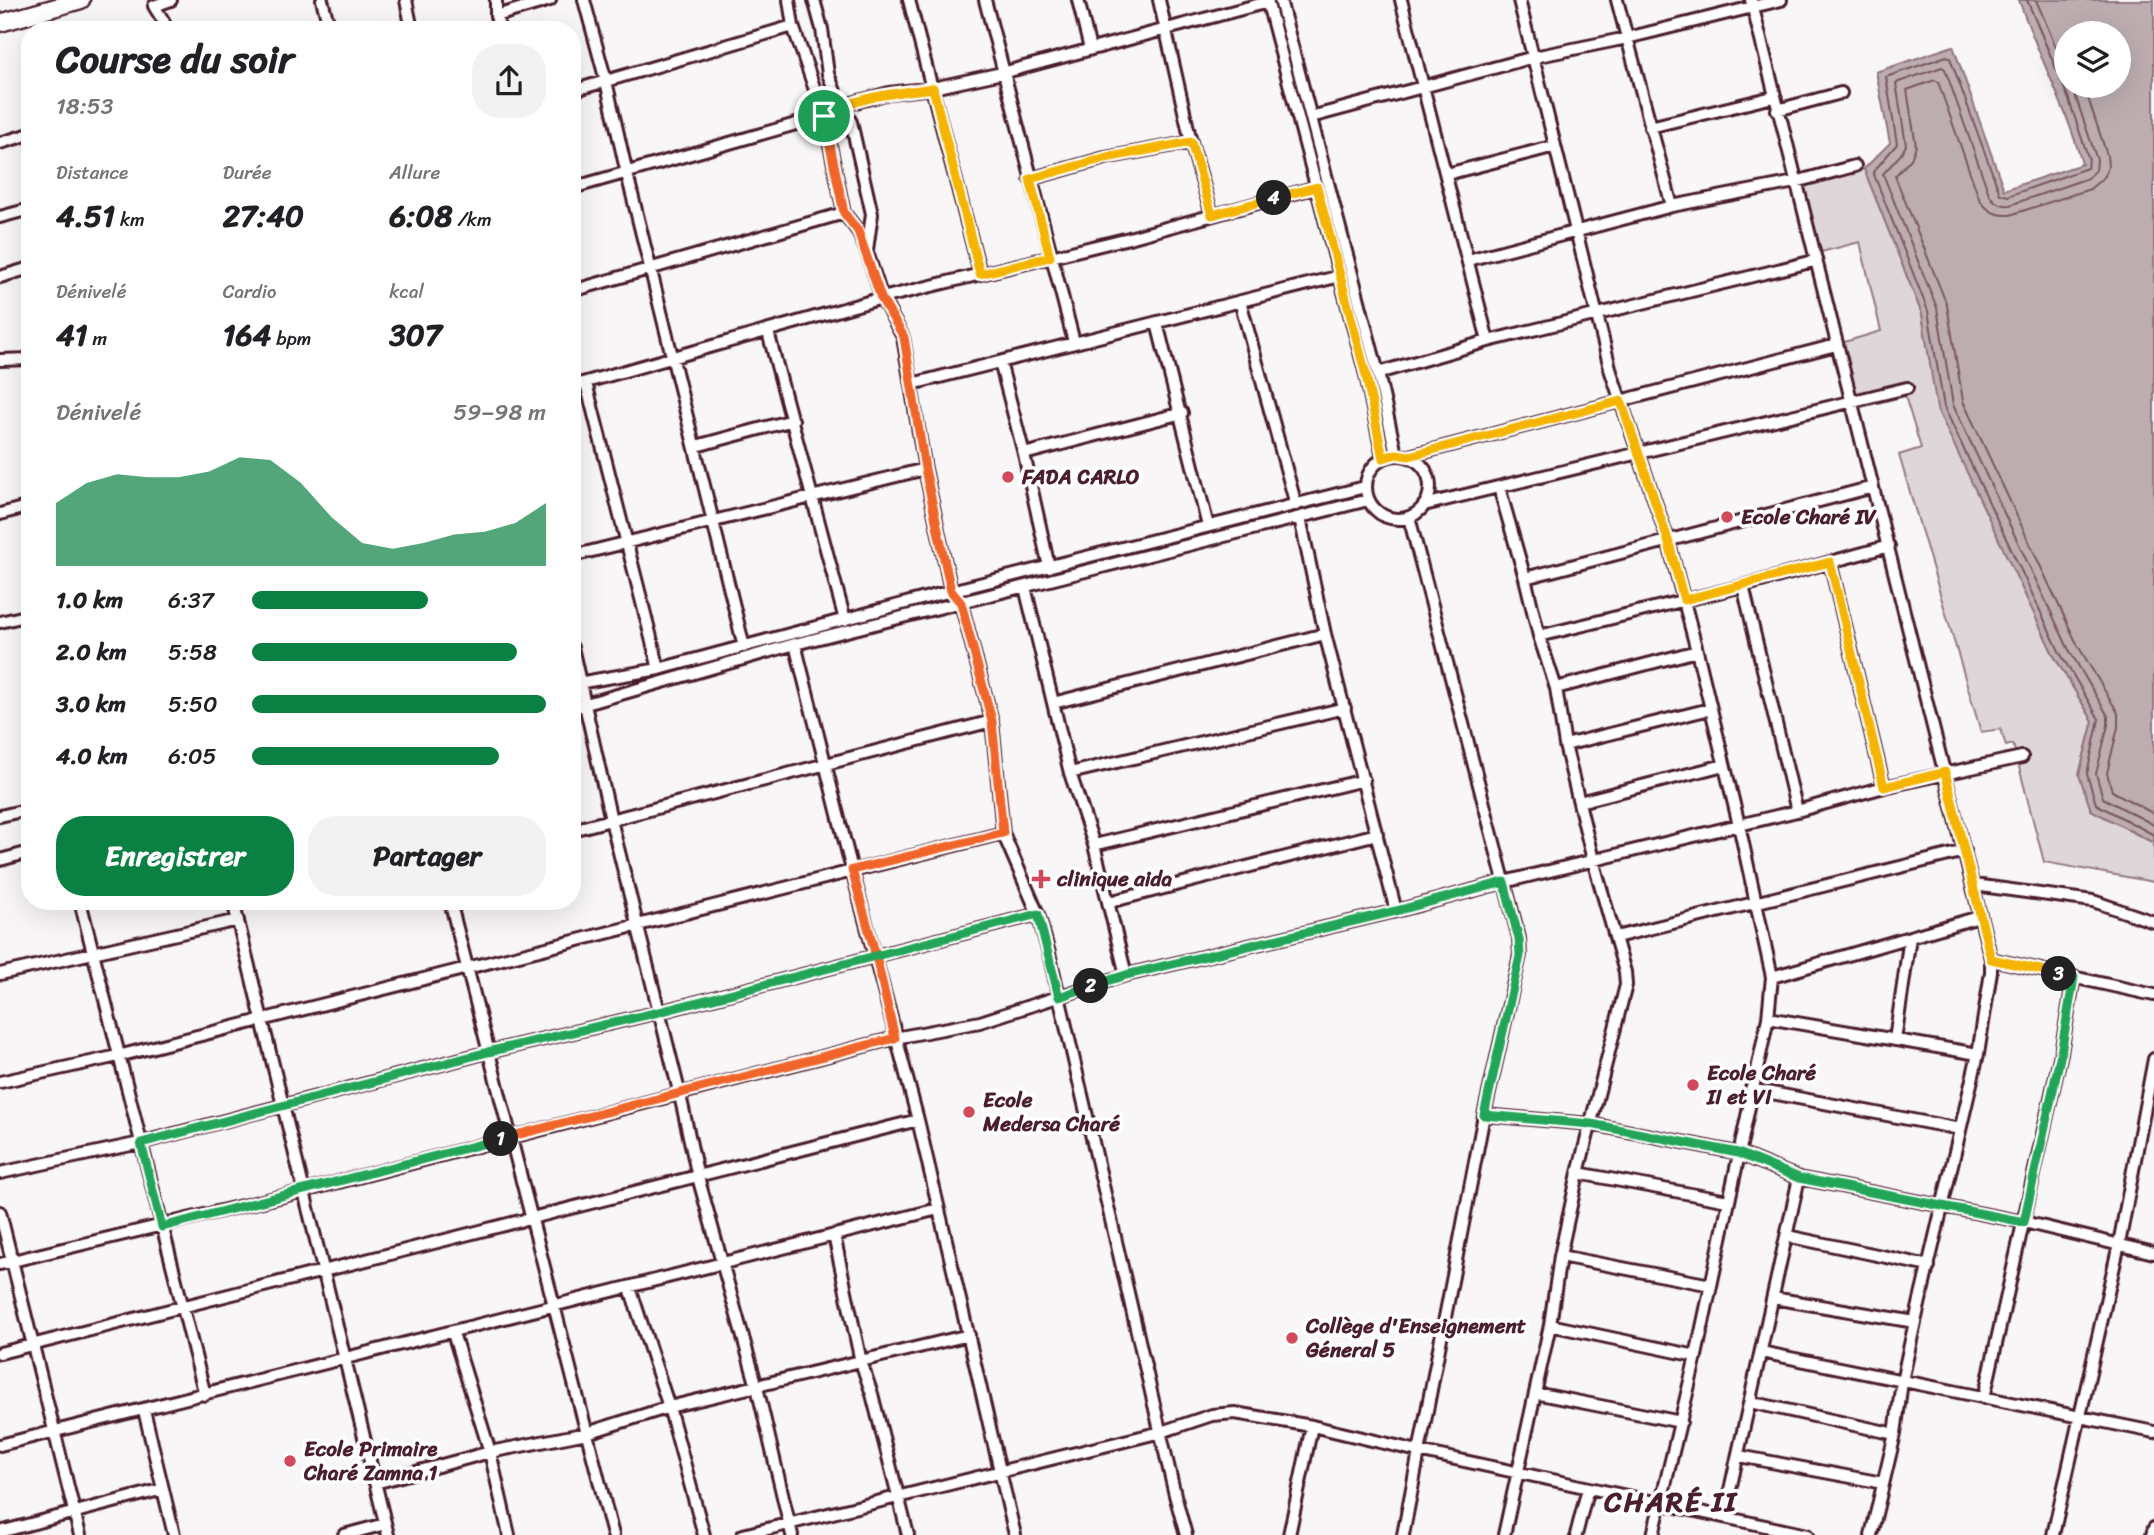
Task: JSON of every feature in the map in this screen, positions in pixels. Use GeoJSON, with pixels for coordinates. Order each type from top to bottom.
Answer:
{"type":"FeatureCollection","features":[{"type":"Feature","properties":{"kind":"highway"},"geometry":{"type":"LineString","coordinates":[[0,13],[45,0]]}},
{"type":"Feature","properties":{"kind":"highway"},"geometry":{"type":"LineString","coordinates":[[0,23],[81,0]]}},
{"type":"Feature","properties":{"kind":"street"},"geometry":{"type":"LineString","coordinates":[[163,21],[154,6],[171,0]]}},
{"type":"Feature","properties":{"kind":"street"},"geometry":{"type":"LineString","coordinates":[[322,0],[328,21]]}},
{"type":"Feature","properties":{"kind":"street"},"geometry":{"type":"LineString","coordinates":[[406,0],[410,21]]}},
{"type":"Feature","properties":{"kind":"street"},"geometry":{"type":"LineString","coordinates":[[496,0],[497,21]]}},
{"type":"Feature","properties":{"kind":"street"},"geometry":{"type":"LineString","coordinates":[[496,16],[550,0]]}},
{"type":"Feature","properties":{"kind":"street"},"geometry":{"type":"LineString","coordinates":[[584,0],[744,647]]}},
{"type":"Feature","properties":{"kind":"street"},"geometry":{"type":"LineString","coordinates":[[789,0],[793,26],[824,116],[844,213],[858,231],[881,298],[904,337],[925,469],[951,591],[961,603],[992,721],[1003,833],[1038,914],[1186,1535]]}},
{"type":"Feature","properties":{"kind":"street"},"geometry":{"type":"LineString","coordinates":[[814,0],[822,29],[828,74],[841,106],[851,122],[872,214],[867,252]]}},
{"type":"Feature","properties":{"kind":"street"},"geometry":{"type":"LineString","coordinates":[[909,0],[980,274]]}},
{"type":"Feature","properties":{"kind":"street"},"geometry":{"type":"LineString","coordinates":[[985,0],[1074,342]]}},
{"type":"Feature","properties":{"kind":"street"},"geometry":{"type":"LineString","coordinates":[[1078,0],[1090,49]]}},
{"type":"Feature","properties":{"kind":"street"},"geometry":{"type":"LineString","coordinates":[[1158,0],[1191,142],[1212,215]]}},
{"type":"Feature","properties":{"kind":"street"},"geometry":{"type":"LineString","coordinates":[[1401,0],[1488,341]]}},
{"type":"Feature","properties":{"kind":"street"},"geometry":{"type":"LineString","coordinates":[[1519,0],[1611,372],[1668,540],[1684,600],[1739,825],[1772,977],[1768,1018],[1696,1356],[1653,1535]]}},
{"type":"Feature","properties":{"kind":"street"},"geometry":{"type":"LineString","coordinates":[[1617,0],[1672,206]]}},
{"type":"Feature","properties":{"kind":"street"},"geometry":{"type":"LineString","coordinates":[[1311,117],[1534,57],[1627,38],[1751,4],[1781,0]]}},
{"type":"Feature","properties":{"kind":"street"},"geometry":{"type":"LineString","coordinates":[[581,186],[824,116],[841,106],[889,93],[933,88],[1002,73],[1272,1]]}},
{"type":"Feature","properties":{"kind":"street"},"geometry":{"type":"LineString","coordinates":[[1272,1],[1311,117],[1378,373],[1396,454]]}},
{"type":"Feature","properties":{"kind":"street"},"geometry":{"type":"LineString","coordinates":[[1272,1],[1366,375],[1383,458]]}},
{"type":"Feature","properties":{"kind":"street"},"geometry":{"type":"LineString","coordinates":[[1751,4],[1974,886],[1992,971],[1978,1054],[1915,1322],[1902,1381],[1895,1434],[1871,1535]]}},
{"type":"Feature","properties":{"kind":"street"},"geometry":{"type":"LineString","coordinates":[[581,88],[793,26]]}},
{"type":"Feature","properties":{"kind":"street"},"geometry":{"type":"LineString","coordinates":[[1777,110],[1841,93]]}},
{"type":"Feature","properties":{"kind":"street"},"geometry":{"type":"LineString","coordinates":[[1650,127],[1773,97]]}},
{"type":"Feature","properties":{"kind":"street"},"geometry":{"type":"LineString","coordinates":[[0,143],[21,137]]}},
{"type":"Feature","properties":{"kind":"street"},"geometry":{"type":"LineString","coordinates":[[1030,179],[1105,158],[1191,142]]}},
{"type":"Feature","properties":{"kind":"street"},"geometry":{"type":"LineString","coordinates":[[1447,174],[1555,146]]}},
{"type":"Feature","properties":{"kind":"street"},"geometry":{"type":"LineString","coordinates":[[1468,260],[1672,206],[1796,182],[1855,166]]}},
{"type":"Feature","properties":{"kind":"street"},"geometry":{"type":"LineString","coordinates":[[581,384],[881,298],[1129,238],[1317,187]]}},
{"type":"Feature","properties":{"kind":"street"},"geometry":{"type":"LineString","coordinates":[[0,217],[21,211]]}},
{"type":"Feature","properties":{"kind":"street"},"geometry":{"type":"LineString","coordinates":[[581,288],[844,213]]}},
{"type":"Feature","properties":{"kind":"street"},"geometry":{"type":"LineString","coordinates":[[1378,373],[1488,341],[1814,261]]}},
{"type":"Feature","properties":{"kind":"street"},"geometry":{"type":"LineString","coordinates":[[0,277],[21,271]]}},
{"type":"Feature","properties":{"kind":"street"},"geometry":{"type":"LineString","coordinates":[[912,384],[1340,276]]}},
{"type":"Feature","properties":{"kind":"street"},"geometry":{"type":"LineString","coordinates":[[1240,301],[1296,505]]}},
{"type":"Feature","properties":{"kind":"street"},"geometry":{"type":"LineString","coordinates":[[1157,323],[1182,413],[1208,526]]}},
{"type":"Feature","properties":{"kind":"street"},"geometry":{"type":"LineString","coordinates":[[768,332],[845,620]]}},
{"type":"Feature","properties":{"kind":"street"},"geometry":{"type":"LineString","coordinates":[[1836,345],[1409,456],[1396,454],[1383,458],[1370,470],[1365,487],[1368,500],[1382,515],[1395,519],[1409,517],[1424,505],[1907,388]]}},
{"type":"Feature","properties":{"kind":"street"},"geometry":{"type":"LineString","coordinates":[[0,359],[21,359]]}},
{"type":"Feature","properties":{"kind":"street"},"geometry":{"type":"LineString","coordinates":[[1000,362],[1049,567]]}},
{"type":"Feature","properties":{"kind":"street"},"geometry":{"type":"LineString","coordinates":[[586,383],[659,669]]}},
{"type":"Feature","properties":{"kind":"street"},"geometry":{"type":"LineString","coordinates":[[1024,454],[1182,413]]}},
{"type":"Feature","properties":{"kind":"street"},"geometry":{"type":"LineString","coordinates":[[696,446],[793,420]]}},
{"type":"Feature","properties":{"kind":"street"},"geometry":{"type":"LineString","coordinates":[[1409,456],[1420,463],[1427,474],[1430,486],[1424,505]]}},
{"type":"Feature","properties":{"kind":"street"},"geometry":{"type":"LineString","coordinates":[[581,554],[925,469]]}},
{"type":"Feature","properties":{"kind":"street"},"geometry":{"type":"LineString","coordinates":[[581,683],[659,669],[951,591],[1365,487]]}},
{"type":"Feature","properties":{"kind":"street"},"geometry":{"type":"LineString","coordinates":[[1499,487],[1539,636],[1556,688],[1565,746],[1593,860],[1625,972],[1626,985],[1578,1173],[1560,1256],[1550,1325],[1504,1535]]}},
{"type":"Feature","properties":{"kind":"street"},"geometry":{"type":"LineString","coordinates":[[1525,578],[1873,487]]}},
{"type":"Feature","properties":{"kind":"street"},"geometry":{"type":"LineString","coordinates":[[581,705],[795,644],[1368,500]]}},
{"type":"Feature","properties":{"kind":"street"},"geometry":{"type":"LineString","coordinates":[[0,513],[21,508]]}},
{"type":"Feature","properties":{"kind":"street"},"geometry":{"type":"LineString","coordinates":[[1403,1535],[1484,1115],[1520,956],[1519,939],[1409,517]]}},
{"type":"Feature","properties":{"kind":"street"},"geometry":{"type":"LineString","coordinates":[[1300,518],[1325,634],[1396,911]]}},
{"type":"Feature","properties":{"kind":"street"},"geometry":{"type":"LineString","coordinates":[[1539,636],[1743,586],[1889,546]]}},
{"type":"Feature","properties":{"kind":"street"},"geometry":{"type":"LineString","coordinates":[[1830,562],[1884,787]]}},
{"type":"Feature","properties":{"kind":"street"},"geometry":{"type":"LineString","coordinates":[[1743,586],[1797,811]]}},
{"type":"Feature","properties":{"kind":"street"},"geometry":{"type":"LineString","coordinates":[[1025,587],[1070,773],[1094,845],[1126,975]]}},
{"type":"Feature","properties":{"kind":"street"},"geometry":{"type":"LineString","coordinates":[[0,622],[21,617]]}},
{"type":"Feature","properties":{"kind":"street"},"geometry":{"type":"LineString","coordinates":[[1053,703],[1325,634]]}},
{"type":"Feature","properties":{"kind":"street"},"geometry":{"type":"LineString","coordinates":[[795,644],[918,1120],[1015,1535]]}},
{"type":"Feature","properties":{"kind":"street"},"geometry":{"type":"LineString","coordinates":[[1556,688],[1696,651]]}},
{"type":"Feature","properties":{"kind":"street"},"geometry":{"type":"LineString","coordinates":[[581,695],[698,1177],[757,1387],[790,1529]]}},
{"type":"Feature","properties":{"kind":"street"},"geometry":{"type":"LineString","coordinates":[[1070,773],[1345,708]]}},
{"type":"Feature","properties":{"kind":"street"},"geometry":{"type":"LineString","coordinates":[[1565,746],[1710,709]]}},
{"type":"Feature","properties":{"kind":"street"},"geometry":{"type":"LineString","coordinates":[[581,828],[992,721]]}},
{"type":"Feature","properties":{"kind":"street"},"geometry":{"type":"LineString","coordinates":[[6,1262],[162,1227],[895,1038],[980,1022],[1126,975],[1396,911],[1945,772],[2022,757]]}},
{"type":"Feature","properties":{"kind":"street"},"geometry":{"type":"LineString","coordinates":[[1579,802],[1724,765]]}},
{"type":"Feature","properties":{"kind":"street"},"geometry":{"type":"LineString","coordinates":[[1094,845],[1364,780]]}},
{"type":"Feature","properties":{"kind":"street"},"geometry":{"type":"LineString","coordinates":[[0,816],[21,811]]}},
{"type":"Feature","properties":{"kind":"street"},"geometry":{"type":"LineString","coordinates":[[0,1082],[118,1056],[1003,833]]}},
{"type":"Feature","properties":{"kind":"street"},"geometry":{"type":"LineString","coordinates":[[1109,902],[1377,834]]}},
{"type":"Feature","properties":{"kind":"street"},"geometry":{"type":"LineString","coordinates":[[1616,937],[1965,851]]}},
{"type":"Feature","properties":{"kind":"street"},"geometry":{"type":"LineString","coordinates":[[0,860],[21,854]]}},
{"type":"Feature","properties":{"kind":"street"},"geometry":{"type":"LineString","coordinates":[[1974,886],[2093,901],[2154,922]]}},
{"type":"Feature","properties":{"kind":"street"},"geometry":{"type":"LineString","coordinates":[[82,910],[205,1395]]}},
{"type":"Feature","properties":{"kind":"street"},"geometry":{"type":"LineString","coordinates":[[235,910],[387,1530],[344,1535]]}},
{"type":"Feature","properties":{"kind":"street"},"geometry":{"type":"LineString","coordinates":[[452,910],[613,1535]]}},
{"type":"Feature","properties":{"kind":"street"},"geometry":{"type":"LineString","coordinates":[[0,1173],[141,1143],[488,1052],[659,1012],[1038,914]]}},
{"type":"Feature","properties":{"kind":"street"},"geometry":{"type":"LineString","coordinates":[[1772,977],[1979,917]]}},
{"type":"Feature","properties":{"kind":"street"},"geometry":{"type":"LineString","coordinates":[[0,974],[238,920]]}},
{"type":"Feature","properties":{"kind":"street"},"geometry":{"type":"LineString","coordinates":[[1895,1040],[1910,937]]}},
{"type":"Feature","properties":{"kind":"street"},"geometry":{"type":"LineString","coordinates":[[1991,959],[2154,995]]}},
{"type":"Feature","properties":{"kind":"street"},"geometry":{"type":"LineString","coordinates":[[1984,1398],[2061,1053],[2074,977]]}},
{"type":"Feature","properties":{"kind":"street"},"geometry":{"type":"LineString","coordinates":[[1768,1018],[1978,1054]]}},
{"type":"Feature","properties":{"kind":"street"},"geometry":{"type":"LineString","coordinates":[[2053,1535],[2119,1244],[2154,1059]]}},
{"type":"Feature","properties":{"kind":"street"},"geometry":{"type":"LineString","coordinates":[[1751,1089],[1960,1129]]}},
{"type":"Feature","properties":{"kind":"street"},"geometry":{"type":"LineString","coordinates":[[1484,1115],[1591,1124],[1738,1153],[1799,1178],[2024,1222],[2154,1253]]}},
{"type":"Feature","properties":{"kind":"street"},"geometry":{"type":"LineString","coordinates":[[0,1353],[918,1120]]}},
{"type":"Feature","properties":{"kind":"street"},"geometry":{"type":"LineString","coordinates":[[1578,1173],[1728,1201]]}},
{"type":"Feature","properties":{"kind":"street"},"geometry":{"type":"LineString","coordinates":[[1724,1517],[1799,1178]]}},
{"type":"Feature","properties":{"kind":"street"},"geometry":{"type":"LineString","coordinates":[[0,1445],[938,1209]]}},
{"type":"Feature","properties":{"kind":"street"},"geometry":{"type":"LineString","coordinates":[[0,1212],[6,1262],[31,1345],[80,1535]]}},
{"type":"Feature","properties":{"kind":"street"},"geometry":{"type":"LineString","coordinates":[[834,1235],[861,1362],[872,1394],[908,1535]]}},
{"type":"Feature","properties":{"kind":"street"},"geometry":{"type":"LineString","coordinates":[[1787,1236],[1929,1266]]}},
{"type":"Feature","properties":{"kind":"street"},"geometry":{"type":"LineString","coordinates":[[1560,1256],[1711,1285]]}},
{"type":"Feature","properties":{"kind":"street"},"geometry":{"type":"LineString","coordinates":[[630,1287],[669,1407],[704,1535]]}},
{"type":"Feature","properties":{"kind":"street"},"geometry":{"type":"LineString","coordinates":[[1773,1298],[1915,1322]]}},
{"type":"Feature","properties":{"kind":"street"},"geometry":{"type":"LineString","coordinates":[[1550,1325],[1696,1356]]}},
{"type":"Feature","properties":{"kind":"street"},"geometry":{"type":"LineString","coordinates":[[453,1332],[490,1452],[509,1535]]}},
{"type":"Feature","properties":{"kind":"street"},"geometry":{"type":"LineString","coordinates":[[375,1483],[490,1452],[587,1433],[669,1407],[969,1335]]}},
{"type":"Feature","properties":{"kind":"street"},"geometry":{"type":"LineString","coordinates":[[1761,1352],[2154,1432]]}},
{"type":"Feature","properties":{"kind":"street"},"geometry":{"type":"LineString","coordinates":[[1535,1393],[1681,1422]]}},
{"type":"Feature","properties":{"kind":"street"},"geometry":{"type":"LineString","coordinates":[[1750,1402],[1895,1434]]}},
{"type":"Feature","properties":{"kind":"street"},"geometry":{"type":"LineString","coordinates":[[144,1410],[174,1535]]}},
{"type":"Feature","properties":{"kind":"street"},"geometry":{"type":"LineString","coordinates":[[743,1535],[790,1529],[898,1497],[1161,1432],[1224,1413],[1312,1426],[1807,1535]]}},
{"type":"Feature","properties":{"kind":"street"},"geometry":{"type":"LineString","coordinates":[[1289,1535],[1312,1426]]}},
{"type":"Feature","properties":{"kind":"street"},"geometry":{"type":"LineString","coordinates":[[1739,1456],[1883,1483]]}},
{"type":"Feature","properties":{"kind":"street"},"geometry":{"type":"LineString","coordinates":[[1576,1535],[1588,1488]]}},
{"type":"Feature","properties":{"kind":"street"},"geometry":{"type":"LineString","coordinates":[[0,1532],[163,1489]]}},
{"type":"Feature","properties":{"kind":"street"},"geometry":{"type":"LineString","coordinates":[[2152,1535],[2154,1528]]}},
{"type":"Feature","properties":{"kind":"shaded area"},"geometry":{"type":"Polygon","coordinates":[[[1864,169],[1922,314],[1938,409],[2054,656],[2093,721],[2079,775],[2128,830],[2154,843],[2154,882],[2044,862],[2013,744],[2006,746],[2001,729],[1981,732],[1899,455],[1921,448],[1905,396],[1858,408],[1841,343],[1881,331],[1860,242],[1817,253],[1800,185],[1864,169]]]}},
{"type":"Feature","properties":{"kind":"water"},"geometry":{"type":"Polygon","coordinates":[[[2019,0],[2154,0],[2154,843],[2091,810],[2079,775],[2093,721],[2054,656],[1937,409],[1922,314],[1864,169],[1890,143],[1876,72],[1953,46],[2004,190],[2082,164],[2058,98],[2131,98],[2131,21],[2054,21],[2054,88],[2019,0]]]}},
{"type":"Feature","properties":{"kind":"place","name":"FADA CARLO"},"geometry":{"type":"Point","coordinates":[1008,477]}},
{"type":"Feature","properties":{"kind":"place","name":"Ecole Charé IV"},"geometry":{"type":"Point","coordinates":[1727,517]}},
{"type":"Feature","properties":{"kind":"place","name":"clinique aida"},"geometry":{"type":"Point","coordinates":[1041,879]}},
{"type":"Feature","properties":{"kind":"place","name":"Ecole Charé II et VI"},"geometry":{"type":"Point","coordinates":[1693,1085]}},
{"type":"Feature","properties":{"kind":"place","name":"Ecole Medersa Charé"},"geometry":{"type":"Point","coordinates":[969,1112]}},
{"type":"Feature","properties":{"kind":"place","name":"Collège d'Enseignement Géneral 5"},"geometry":{"type":"Point","coordinates":[1292,1338]}},
{"type":"Feature","properties":{"kind":"place","name":"Ecole Primaire Charé Zamna 1"},"geometry":{"type":"Point","coordinates":[290,1461]}},
{"type":"Feature","properties":{"kind":"district","name":"CHARÉ II"},"geometry":{"type":"Point","coordinates":[1671,1501]}},
{"type":"Feature","properties":{"kind":"route"},"geometry":{"type":"LineString","coordinates":[[824,116],[841,106],[889,93],[933,88],[980,274],[1050,257],[1030,179],[1105,158],[1191,142],[1212,215],[1317,187],[1366,375],[1383,458],[1396,454],[1409,456],[1621,401],[1668,540],[1684,600],[1830,562],[1884,787],[1945,772],[1991,959],[2074,977],[2061,1053],[2024,1222],[1799,1178],[1738,1153],[1591,1124],[1484,1115],[1520,956],[1519,939],[1504,882],[1396,911],[1126,975],[1059,997],[1038,914],[954,934],[876,956],[659,1012],[488,1052],[141,1143],[162,1227],[895,1038],[876,956],[852,870],[1003,833],[992,721],[961,603],[951,591],[925,469],[904,337],[881,298],[858,231],[844,213],[824,116]]}}]}
